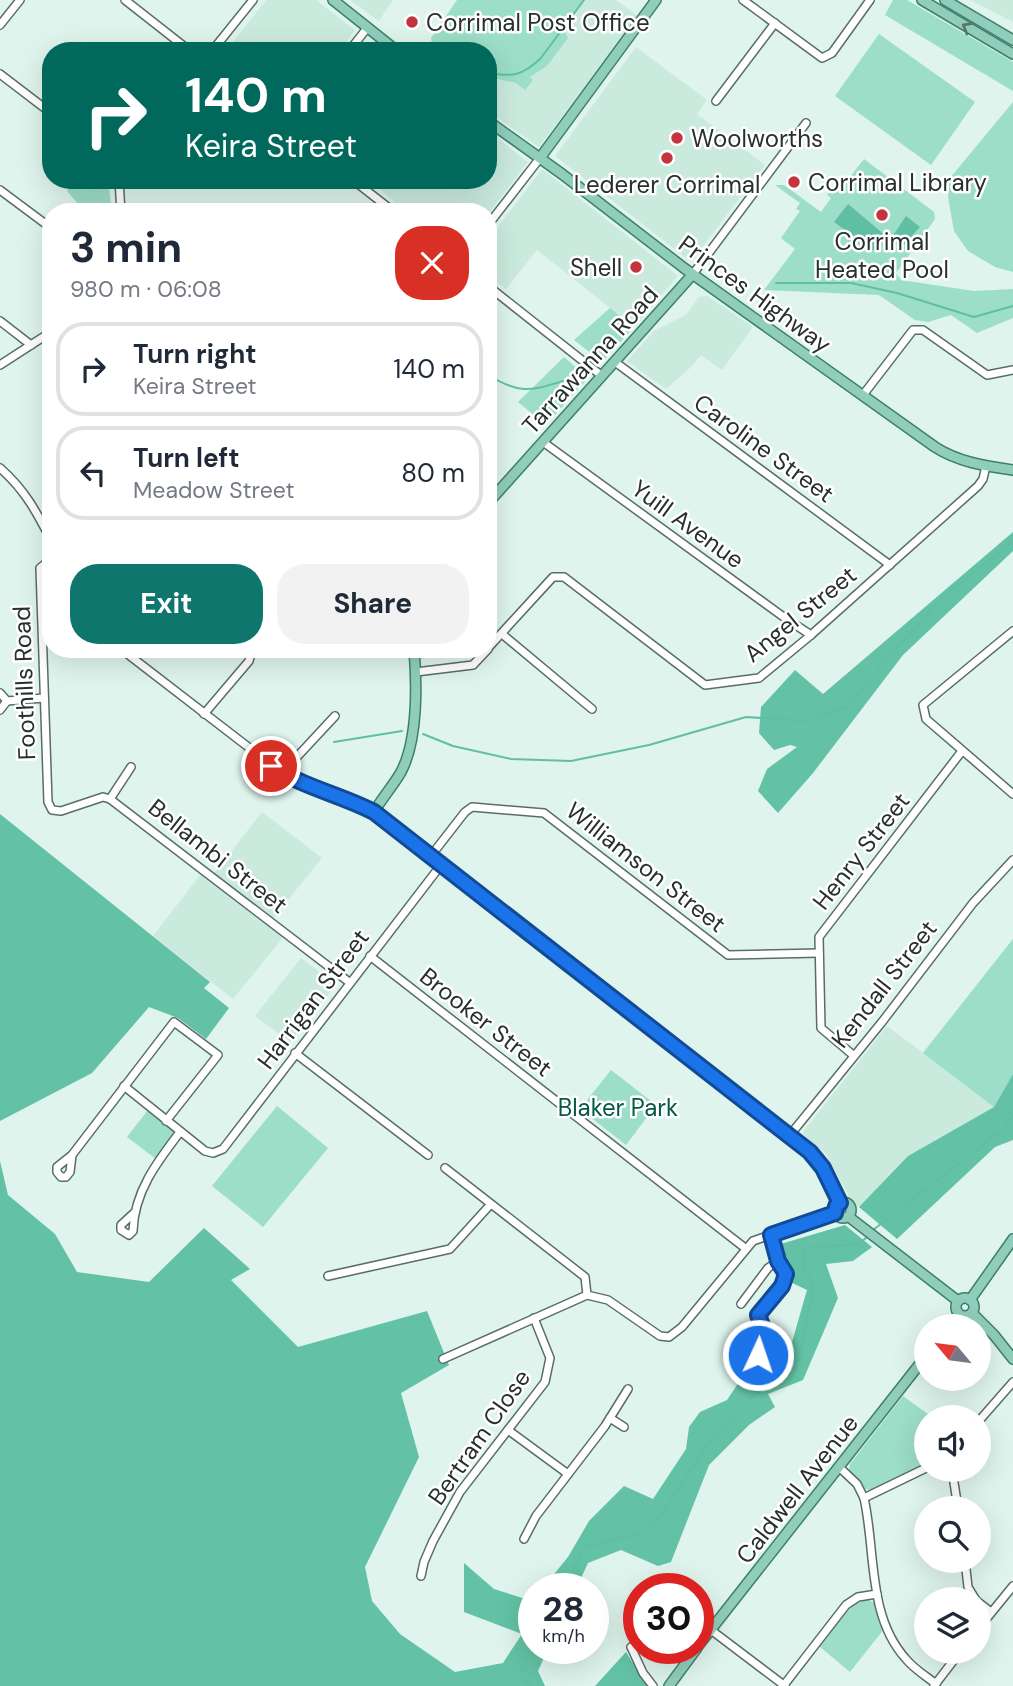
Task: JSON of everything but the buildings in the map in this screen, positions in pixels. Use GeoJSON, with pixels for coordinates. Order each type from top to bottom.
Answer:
{"type":"FeatureCollection","features":[{"type":"Feature","properties":{"kind":"main road"},"geometry":{"type":"LineString","coordinates":[[333,0],[386,42]]}},
{"type":"Feature","properties":{"kind":"main road"},"geometry":{"type":"LineString","coordinates":[[540,158],[656,0]]}},
{"type":"Feature","properties":{"kind":"main road"},"geometry":{"type":"LineString","coordinates":[[922,0],[1013,54]]}},
{"type":"Feature","properties":{"kind":"main road"},"geometry":{"type":"LineString","coordinates":[[945,0],[1013,40]]}},
{"type":"Feature","properties":{"kind":"main road","name":"Princes Highway"},"geometry":{"type":"LineString","coordinates":[[497,127],[693,274],[945,454],[986,466],[1013,470]]}},
{"type":"Feature","properties":{"kind":"main road","name":"Tarrawanna Road"},"geometry":{"type":"LineString","coordinates":[[497,493],[693,274]]}},
{"type":"Feature","properties":{"kind":"main road"},"geometry":{"type":"LineString","coordinates":[[415,658],[417,699],[406,759],[374,812],[790,1135],[819,1161],[840,1203]]}},
{"type":"Feature","properties":{"kind":"main road"},"geometry":{"type":"LineString","coordinates":[[846,1202],[851,1206],[849,1217],[842,1219],[835,1213],[836,1206],[840,1203],[846,1202]]}},
{"type":"Feature","properties":{"kind":"main road"},"geometry":{"type":"LineString","coordinates":[[849,1217],[958,1301]]}},
{"type":"Feature","properties":{"kind":"main road"},"geometry":{"type":"LineString","coordinates":[[970,1300],[1013,1239]]}},
{"type":"Feature","properties":{"kind":"main road"},"geometry":{"type":"LineString","coordinates":[[958,1314],[955,1307],[958,1301],[964,1298],[970,1300],[974,1306],[972,1314]]}},
{"type":"Feature","properties":{"kind":"main road"},"geometry":{"type":"LineString","coordinates":[[991,1332],[1013,1359]]}},
{"type":"Feature","properties":{"kind":"main road","name":"Caldwell Avenue"},"geometry":{"type":"LineString","coordinates":[[714,1626],[914,1372]]}},
{"type":"Feature","properties":{"kind":"main road","name":"Caldwell Avenue"},"geometry":{"type":"LineString","coordinates":[[669,1686],[685,1664]]}},
{"type":"Feature","properties":{"kind":"street"},"geometry":{"type":"LineString","coordinates":[[0,26],[20,0]]}},
{"type":"Feature","properties":{"kind":"street"},"geometry":{"type":"LineString","coordinates":[[125,0],[179,42]]}},
{"type":"Feature","properties":{"kind":"street"},"geometry":{"type":"LineString","coordinates":[[219,42],[253,0]]}},
{"type":"Feature","properties":{"kind":"street"},"geometry":{"type":"LineString","coordinates":[[743,0],[822,58],[832,53],[870,0]]}},
{"type":"Feature","properties":{"kind":"street"},"geometry":{"type":"LineString","coordinates":[[0,11],[7,17]]}},
{"type":"Feature","properties":{"kind":"street"},"geometry":{"type":"LineString","coordinates":[[716,100],[775,23]]}},
{"type":"Feature","properties":{"kind":"street"},"geometry":{"type":"LineString","coordinates":[[356,42],[368,27]]}},
{"type":"Feature","properties":{"kind":"street"},"geometry":{"type":"LineString","coordinates":[[0,74],[42,106]]}},
{"type":"Feature","properties":{"kind":"street"},"geometry":{"type":"LineString","coordinates":[[693,274],[806,123]]}},
{"type":"Feature","properties":{"kind":"street"},"geometry":{"type":"LineString","coordinates":[[497,213],[540,158]]}},
{"type":"Feature","properties":{"kind":"street"},"geometry":{"type":"LineString","coordinates":[[365,189],[383,203]]}},
{"type":"Feature","properties":{"kind":"street"},"geometry":{"type":"LineString","coordinates":[[0,190],[42,221]]}},
{"type":"Feature","properties":{"kind":"street"},"geometry":{"type":"LineString","coordinates":[[497,293],[602,376]]}},
{"type":"Feature","properties":{"kind":"street"},"geometry":{"type":"LineString","coordinates":[[0,321],[31,345]]}},
{"type":"Feature","properties":{"kind":"street"},"geometry":{"type":"LineString","coordinates":[[863,395],[913,330],[923,330],[987,375],[1013,370]]}},
{"type":"Feature","properties":{"kind":"street"},"geometry":{"type":"LineString","coordinates":[[0,365],[42,338]]}},
{"type":"Feature","properties":{"kind":"street","name":"Caroline Street"},"geometry":{"type":"LineString","coordinates":[[615,362],[890,565]]}},
{"type":"Feature","properties":{"kind":"street","name":"Yuill Avenue"},"geometry":{"type":"LineString","coordinates":[[543,442],[811,635]]}},
{"type":"Feature","properties":{"kind":"street","name":"Angel Street"},"geometry":{"type":"LineString","coordinates":[[497,639],[553,577],[564,577],[705,685],[759,678],[978,486],[986,466]]}},
{"type":"Feature","properties":{"kind":"street"},"geometry":{"type":"LineString","coordinates":[[0,468],[19,485],[42,522]]}},
{"type":"Feature","properties":{"kind":"street","name":"Foothills Road"},"geometry":{"type":"LineString","coordinates":[[42,566],[42,633]]}},
{"type":"Feature","properties":{"kind":"street"},"geometry":{"type":"LineString","coordinates":[[1013,631],[923,705],[926,719],[1013,794]]}},
{"type":"Feature","properties":{"kind":"street"},"geometry":{"type":"LineString","coordinates":[[502,634],[592,709]]}},
{"type":"Feature","properties":{"kind":"street","name":"Foothills Road"},"geometry":{"type":"LineString","coordinates":[[43,658],[48,802],[52,810]]}},
{"type":"Feature","properties":{"kind":"street"},"geometry":{"type":"LineString","coordinates":[[132,658],[282,773],[374,812]]}},
{"type":"Feature","properties":{"kind":"street"},"geometry":{"type":"LineString","coordinates":[[204,714],[250,658]]}},
{"type":"Feature","properties":{"kind":"street","name":"Angel Street"},"geometry":{"type":"LineString","coordinates":[[416,672],[472,665],[479,658]]}},
{"type":"Feature","properties":{"kind":"street"},"geometry":{"type":"LineString","coordinates":[[0,693],[7,701]]}},
{"type":"Feature","properties":{"kind":"street"},"geometry":{"type":"LineString","coordinates":[[0,710],[7,701],[44,698]]}},
{"type":"Feature","properties":{"kind":"street"},"geometry":{"type":"LineString","coordinates":[[282,773],[335,716]]}},
{"type":"Feature","properties":{"kind":"street","name":"Henry Street"},"geometry":{"type":"LineString","coordinates":[[853,1055],[821,1028],[819,937],[962,751]]}},
{"type":"Feature","properties":{"kind":"street"},"geometry":{"type":"LineString","coordinates":[[110,799],[131,767]]}},
{"type":"Feature","properties":{"kind":"street","name":"Bellambi Street"},"geometry":{"type":"LineString","coordinates":[[52,810],[61,811],[103,797],[110,799],[349,982]]}},
{"type":"Feature","properties":{"kind":"street","name":"Williamson Street"},"geometry":{"type":"LineString","coordinates":[[430,857],[465,812],[472,807],[544,813],[728,955],[819,953]]}},
{"type":"Feature","properties":{"kind":"street","name":"Kendall Street"},"geometry":{"type":"LineString","coordinates":[[790,1135],[882,1022],[972,903],[1013,860]]}},
{"type":"Feature","properties":{"kind":"street","name":"Harrigan Street"},"geometry":{"type":"LineString","coordinates":[[180,1132],[205,1151],[213,1153],[223,1149],[441,865]]}},
{"type":"Feature","properties":{"kind":"street","name":"Brooker Street"},"geometry":{"type":"LineString","coordinates":[[370,956],[745,1248]]}},
{"type":"Feature","properties":{"kind":"street"},"geometry":{"type":"LineString","coordinates":[[72,1154],[174,1022],[218,1055],[166,1121]]}},
{"type":"Feature","properties":{"kind":"street"},"geometry":{"type":"LineString","coordinates":[[295,1053],[428,1155]]}},
{"type":"Feature","properties":{"kind":"street"},"geometry":{"type":"LineString","coordinates":[[124,1086],[180,1132],[156,1164],[134,1213]]}},
{"type":"Feature","properties":{"kind":"street"},"geometry":{"type":"LineString","coordinates":[[445,1168],[585,1277],[587,1295]]}},
{"type":"Feature","properties":{"kind":"street"},"geometry":{"type":"LineString","coordinates":[[328,1276],[450,1249],[490,1205]]}},
{"type":"Feature","properties":{"kind":"street"},"geometry":{"type":"LineString","coordinates":[[443,1359],[587,1295],[608,1300],[655,1334],[669,1337],[682,1327],[753,1241],[835,1213]]}},
{"type":"Feature","properties":{"kind":"street"},"geometry":{"type":"LineString","coordinates":[[758,1355],[765,1333],[758,1315],[782,1286],[786,1274],[778,1261],[771,1235]]}},
{"type":"Feature","properties":{"kind":"street"},"geometry":{"type":"LineString","coordinates":[[741,1304],[768,1268],[778,1261]]}},
{"type":"Feature","properties":{"kind":"street","name":"Bertram Close"},"geometry":{"type":"LineString","coordinates":[[421,1576],[433,1541],[460,1492],[545,1382],[550,1358],[534,1318]]}},
{"type":"Feature","properties":{"kind":"street"},"geometry":{"type":"LineString","coordinates":[[991,1407],[1013,1382]]}},
{"type":"Feature","properties":{"kind":"street"},"geometry":{"type":"LineString","coordinates":[[524,1539],[536,1516],[610,1418],[628,1389]]}},
{"type":"Feature","properties":{"kind":"street"},"geometry":{"type":"LineString","coordinates":[[610,1418],[624,1427]]}},
{"type":"Feature","properties":{"kind":"street"},"geometry":{"type":"LineString","coordinates":[[508,1430],[568,1474]]}},
{"type":"Feature","properties":{"kind":"street"},"geometry":{"type":"LineString","coordinates":[[839,1467],[857,1484],[864,1497],[877,1594],[887,1628],[906,1659],[935,1685],[951,1664]]}},
{"type":"Feature","properties":{"kind":"street"},"geometry":{"type":"LineString","coordinates":[[864,1497],[914,1474]]}},
{"type":"Feature","properties":{"kind":"street"},"geometry":{"type":"LineString","coordinates":[[991,1612],[1013,1586]]}},
{"type":"Feature","properties":{"kind":"street"},"geometry":{"type":"LineString","coordinates":[[714,1632],[784,1686],[846,1605],[858,1597],[877,1594]]}},
{"type":"Feature","properties":{"kind":"street"},"geometry":{"type":"LineString","coordinates":[[639,1664],[653,1686]]}},
{"type":"Feature","properties":{"kind":"shaded area"},"geometry":{"type":"Polygon","coordinates":[[[266,0],[316,0],[355,30],[346,42],[233,42],[266,0]]]}},
{"type":"Feature","properties":{"kind":"shaded area"},"geometry":{"type":"Polygon","coordinates":[[[350,0],[393,0],[379,21],[350,0]]]}},
{"type":"Feature","properties":{"kind":"shaded area"},"geometry":{"type":"Polygon","coordinates":[[[583,0],[616,0],[638,16],[539,147],[497,117],[497,79],[516,83],[525,89],[530,77],[547,66],[563,30],[583,0]]]}},
{"type":"Feature","properties":{"kind":"shaded area"},"geometry":{"type":"Polygon","coordinates":[[[970,0],[1013,0],[1013,22],[970,0]]]}},
{"type":"Feature","properties":{"kind":"shaded area"},"geometry":{"type":"Polygon","coordinates":[[[636,47],[707,100],[697,114],[765,165],[691,262],[555,156],[636,47]]]}},
{"type":"Feature","properties":{"kind":"shaded area"},"geometry":{"type":"Polygon","coordinates":[[[497,138],[528,162],[496,203],[396,203],[379,189],[497,189],[497,138]]]}},
{"type":"Feature","properties":{"kind":"shaded area"},"geometry":{"type":"Polygon","coordinates":[[[542,169],[678,276],[634,327],[537,250],[506,289],[497,282],[497,228],[542,169]]]}},
{"type":"Feature","properties":{"kind":"shaded area"},"geometry":{"type":"Polygon","coordinates":[[[848,204],[886,236],[874,251],[834,222],[848,204]]]}},
{"type":"Feature","properties":{"kind":"shaded area"},"geometry":{"type":"Polygon","coordinates":[[[906,216],[920,227],[903,246],[892,237],[906,216]]]}},
{"type":"Feature","properties":{"kind":"shaded area"},"geometry":{"type":"Polygon","coordinates":[[[707,296],[753,327],[722,370],[701,355],[666,389],[627,361],[654,331],[687,314],[699,297],[707,296]]]}},
{"type":"Feature","properties":{"kind":"shaded area"},"geometry":{"type":"Polygon","coordinates":[[[1013,532],[1013,551],[903,655],[813,773],[778,813],[758,791],[767,769],[797,747],[790,745],[774,750],[759,733],[761,707],[795,670],[823,694],[1013,532]]]}},
{"type":"Feature","properties":{"kind":"shaded area"},"geometry":{"type":"Polygon","coordinates":[[[262,812],[322,858],[271,921],[286,934],[233,999],[153,936],[204,870],[212,876],[262,812]]]}},
{"type":"Feature","properties":{"kind":"shaded area"},"geometry":{"type":"Polygon","coordinates":[[[0,814],[210,982],[204,988],[229,1008],[206,1039],[178,1018],[149,1007],[92,1073],[0,1121],[0,814]]]}},
{"type":"Feature","properties":{"kind":"shaded area"},"geometry":{"type":"Polygon","coordinates":[[[1013,939],[1013,1074],[994,1107],[908,1156],[859,1207],[850,1198],[825,1153],[803,1132],[887,1026],[923,1053],[1013,939]]]}},
{"type":"Feature","properties":{"kind":"shaded area"},"geometry":{"type":"Polygon","coordinates":[[[301,958],[334,983],[334,987],[290,1042],[255,1016],[301,958]]]}},
{"type":"Feature","properties":{"kind":"shaded area"},"geometry":{"type":"Polygon","coordinates":[[[1013,1074],[1013,1140],[995,1147],[897,1239],[859,1207],[908,1156],[994,1107],[1013,1074]]]}},
{"type":"Feature","properties":{"kind":"shaded area"},"geometry":{"type":"Polygon","coordinates":[[[0,1161],[8,1195],[55,1234],[77,1272],[149,1282],[204,1228],[250,1269],[231,1280],[298,1347],[427,1311],[449,1365],[401,1393],[419,1457],[365,1567],[372,1601],[400,1634],[455,1672],[503,1663],[518,1640],[518,1664],[541,1664],[538,1671],[545,1686],[0,1686],[0,1161]]]}},
{"type":"Feature","properties":{"kind":"shaded area"},"geometry":{"type":"Polygon","coordinates":[[[845,1225],[872,1247],[853,1261],[826,1264],[838,1298],[803,1380],[768,1394],[775,1407],[749,1425],[709,1465],[671,1562],[658,1566],[621,1550],[588,1563],[583,1573],[555,1573],[568,1557],[589,1521],[624,1486],[653,1499],[686,1449],[689,1427],[700,1412],[727,1400],[749,1367],[784,1370],[807,1290],[786,1280],[774,1246],[845,1225]]]}},
{"type":"Feature","properties":{"kind":"shaded area"},"geometry":{"type":"Polygon","coordinates":[[[464,1563],[494,1589],[518,1597],[518,1632],[464,1612],[464,1563]]]}},
{"type":"Feature","properties":{"kind":"shaded area"},"geometry":{"type":"Polygon","coordinates":[[[623,1655],[623,1664],[633,1664],[647,1686],[595,1686],[623,1655]]]}},
{"type":"Feature","properties":{"kind":"green space"},"geometry":{"type":"Polygon","coordinates":[[[457,0],[583,0],[564,30],[568,38],[547,66],[530,77],[533,80],[525,90],[516,83],[497,79],[497,42],[432,42],[431,38],[457,0]]]}},
{"type":"Feature","properties":{"kind":"green space"},"geometry":{"type":"Polygon","coordinates":[[[893,0],[907,0],[1013,62],[1013,91],[885,15],[893,0]]]}},
{"type":"Feature","properties":{"kind":"green space"},"geometry":{"type":"Polygon","coordinates":[[[879,34],[975,102],[931,165],[835,96],[879,34]]]}},
{"type":"Feature","properties":{"kind":"green space"},"geometry":{"type":"Polygon","coordinates":[[[1013,102],[1013,272],[995,267],[968,251],[954,231],[948,197],[950,178],[1013,102]]]}},
{"type":"Feature","properties":{"kind":"green space"},"geometry":{"type":"Polygon","coordinates":[[[864,159],[934,212],[935,219],[896,273],[901,280],[974,291],[1013,289],[1013,318],[977,333],[951,315],[928,322],[915,320],[879,295],[764,290],[795,249],[781,238],[800,211],[796,209],[800,203],[775,185],[784,185],[821,212],[831,198],[827,195],[840,178],[846,182],[864,159]]]}},
{"type":"Feature","properties":{"kind":"green space"},"geometry":{"type":"Polygon","coordinates":[[[109,189],[111,203],[77,203],[67,191],[109,189]]]}},
{"type":"Feature","properties":{"kind":"green space"},"geometry":{"type":"Polygon","coordinates":[[[610,308],[634,327],[602,362],[574,340],[610,308]]]}},
{"type":"Feature","properties":{"kind":"green space"},"geometry":{"type":"Polygon","coordinates":[[[564,357],[588,378],[546,425],[518,402],[564,357]]]}},
{"type":"Feature","properties":{"kind":"green space"},"geometry":{"type":"Polygon","coordinates":[[[1013,939],[1013,1074],[994,1107],[923,1053],[1013,939]]]}},
{"type":"Feature","properties":{"kind":"green space","name":"Blaker Park"},"geometry":{"type":"Polygon","coordinates":[[[611,1070],[656,1105],[626,1145],[580,1109],[611,1070]]]}},
{"type":"Feature","properties":{"kind":"green space"},"geometry":{"type":"Polygon","coordinates":[[[277,1106],[328,1148],[263,1227],[212,1186],[277,1106]]]}},
{"type":"Feature","properties":{"kind":"green space"},"geometry":{"type":"Polygon","coordinates":[[[148,1110],[174,1130],[173,1136],[156,1159],[127,1137],[148,1110]]]}},
{"type":"Feature","properties":{"kind":"green space"},"geometry":{"type":"Polygon","coordinates":[[[903,1396],[915,1405],[914,1471],[873,1490],[865,1489],[849,1470],[850,1464],[903,1396]]]}},
{"type":"Feature","properties":{"kind":"green space"},"geometry":{"type":"Polygon","coordinates":[[[867,1599],[876,1604],[884,1629],[850,1672],[820,1647],[846,1613],[867,1599]]]}},
{"type":"Feature","properties":{"kind":"waterway"},"geometry":{"type":"LineString","coordinates":[[497,74],[517,74],[534,64],[584,0]]}},
{"type":"Feature","properties":{"kind":"waterway"},"geometry":{"type":"LineString","coordinates":[[776,283],[851,283],[897,293],[974,317],[1013,306]]}},
{"type":"Feature","properties":{"kind":"waterway"},"geometry":{"type":"LineString","coordinates":[[497,380],[520,389],[529,389],[571,379]]}},
{"type":"Feature","properties":{"kind":"waterway"},"geometry":{"type":"LineString","coordinates":[[423,734],[453,746],[511,759],[571,761],[649,745],[746,717],[810,721],[849,706],[943,596],[1013,542]]}},
{"type":"Feature","properties":{"kind":"waterway"},"geometry":{"type":"LineString","coordinates":[[334,742],[402,731]]}},
{"type":"Feature","properties":{"kind":"waterway"},"geometry":{"type":"LineString","coordinates":[[873,1230],[1006,1127],[1013,1115]]}},
{"type":"Feature","properties":{"kind":"waterway"},"geometry":{"type":"LineString","coordinates":[[571,1573],[585,1547],[637,1534],[661,1516],[709,1442],[747,1401],[764,1389],[790,1382],[802,1347],[814,1285],[804,1269],[805,1248],[859,1244],[867,1237]]}},
{"type":"Feature","properties":{"kind":"waterway"},"geometry":{"type":"LineString","coordinates":[[525,1664],[521,1673],[530,1686]]}},
{"type":"Feature","properties":{"kind":"place","name":"Corrimal Post Office"},"geometry":{"type":"Point","coordinates":[412,22]}},
{"type":"Feature","properties":{"kind":"place","name":"Woolworths"},"geometry":{"type":"Point","coordinates":[677,138]}},
{"type":"Feature","properties":{"kind":"place","name":"Lederer Corrimal"},"geometry":{"type":"Point","coordinates":[667,158]}},
{"type":"Feature","properties":{"kind":"place","name":"Corrimal Library"},"geometry":{"type":"Point","coordinates":[794,182]}},
{"type":"Feature","properties":{"kind":"place","name":"Corrimal Heated Pool"},"geometry":{"type":"Point","coordinates":[882,215]}},
{"type":"Feature","properties":{"kind":"place","name":"Shell"},"geometry":{"type":"Point","coordinates":[636,267]}},
{"type":"Feature","properties":{"kind":"route"},"geometry":{"type":"LineString","coordinates":[[271,766],[300,782],[350,800],[374,812],[715,1076],[819,1161],[840,1203],[835,1208],[835,1213],[771,1235],[778,1261],[786,1274],[782,1286],[758,1315],[765,1333],[758,1355]]}}]}
